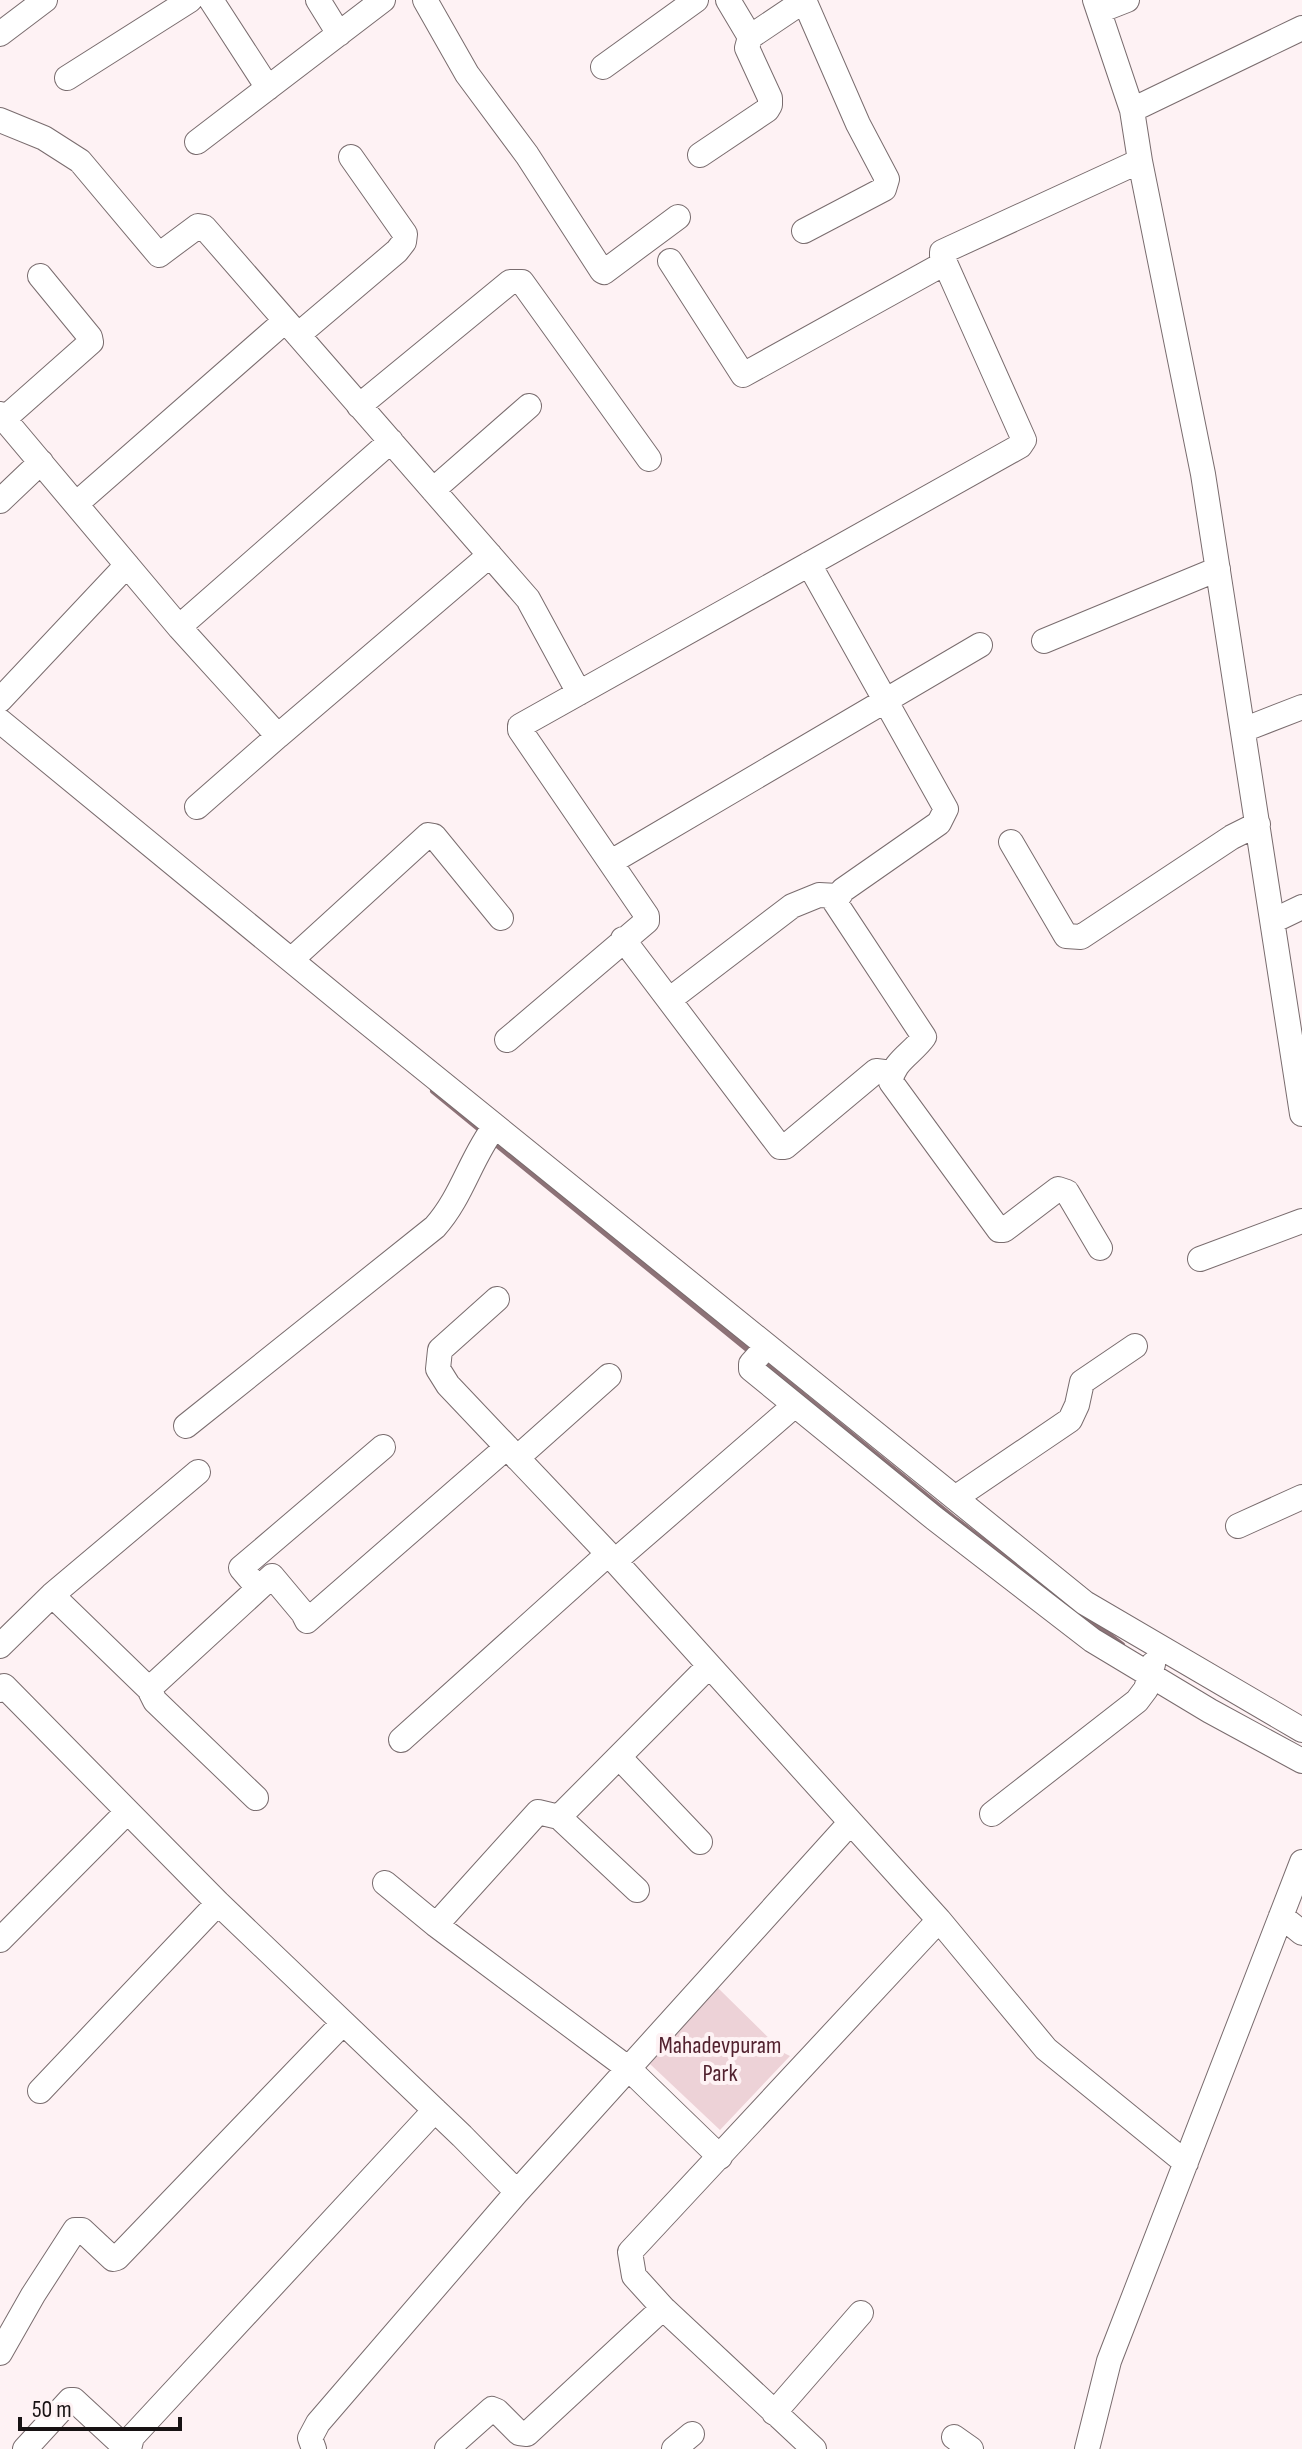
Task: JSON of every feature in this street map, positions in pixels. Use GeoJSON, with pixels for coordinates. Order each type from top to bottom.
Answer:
{"type":"FeatureCollection","features":[{"type":"Feature","properties":{"kind":"street"},"geometry":{"type":"LineString","coordinates":[[0,34],[45,0]]}},
{"type":"Feature","properties":{"kind":"street"},"geometry":{"type":"LineString","coordinates":[[67,78],[190,0]]}},
{"type":"Feature","properties":{"kind":"street"},"geometry":{"type":"LineString","coordinates":[[211,0],[268,88]]}},
{"type":"Feature","properties":{"kind":"street"},"geometry":{"type":"LineString","coordinates":[[318,0],[339,34]]}},
{"type":"Feature","properties":{"kind":"street"},"geometry":{"type":"LineString","coordinates":[[197,142],[383,0]]}},
{"type":"Feature","properties":{"kind":"street"},"geometry":{"type":"LineString","coordinates":[[425,0],[467,74],[527,155],[602,271],[678,217]]}},
{"type":"Feature","properties":{"kind":"street"},"geometry":{"type":"LineString","coordinates":[[603,67],[696,0]]}},
{"type":"Feature","properties":{"kind":"street"},"geometry":{"type":"LineString","coordinates":[[728,0],[750,37]]}},
{"type":"Feature","properties":{"kind":"street"},"geometry":{"type":"LineString","coordinates":[[700,155],[767,110],[770,105],[747,48],[750,37],[804,0],[858,124],[887,179],[884,189],[804,231]]}},
{"type":"Feature","properties":{"kind":"street"},"geometry":{"type":"LineString","coordinates":[[1127,0],[1097,6],[1132,110],[1203,474],[1302,1114]]}},
{"type":"Feature","properties":{"kind":"street"},"geometry":{"type":"LineString","coordinates":[[1132,110],[1302,28]]}},
{"type":"Feature","properties":{"kind":"street"},"geometry":{"type":"LineString","coordinates":[[0,120],[44,138],[80,161],[159,255],[198,226],[204,227],[528,599],[579,693]]}},
{"type":"Feature","properties":{"kind":"street"},"geometry":{"type":"LineString","coordinates":[[76,504],[292,328],[397,251],[404,242],[405,234],[351,157]]}},
{"type":"Feature","properties":{"kind":"street"},"geometry":{"type":"LineString","coordinates":[[507,1040],[647,921],[647,916],[519,727],[1024,443],[942,256],[946,249],[1140,161]]}},
{"type":"Feature","properties":{"kind":"street"},"geometry":{"type":"LineString","coordinates":[[670,261],[743,375],[945,263]]}},
{"type":"Feature","properties":{"kind":"street"},"geometry":{"type":"LineString","coordinates":[[40,276],[91,342],[2,417],[179,627],[278,736]]}},
{"type":"Feature","properties":{"kind":"street"},"geometry":{"type":"LineString","coordinates":[[359,406],[516,280],[522,282],[649,459]]}},
{"type":"Feature","properties":{"kind":"street"},"geometry":{"type":"LineString","coordinates":[[433,490],[529,406]]}},
{"type":"Feature","properties":{"kind":"street"},"geometry":{"type":"LineString","coordinates":[[179,627],[391,441]]}},
{"type":"Feature","properties":{"kind":"street"},"geometry":{"type":"LineString","coordinates":[[0,501],[41,462]]}},
{"type":"Feature","properties":{"kind":"street"},"geometry":{"type":"LineString","coordinates":[[197,807],[490,555]]}},
{"type":"Feature","properties":{"kind":"street"},"geometry":{"type":"LineString","coordinates":[[809,564],[946,809],[939,823],[838,896],[835,902],[924,1037],[892,1073],[891,1082],[999,1230],[1004,1230],[1058,1189],[1063,1189],[1100,1248]]}},
{"type":"Feature","properties":{"kind":"street"},"geometry":{"type":"LineString","coordinates":[[0,700],[127,565]]}},
{"type":"Feature","properties":{"kind":"street"},"geometry":{"type":"LineString","coordinates":[[1044,641],[1218,569]]}},
{"type":"Feature","properties":{"kind":"street"},"geometry":{"type":"LineString","coordinates":[[611,862],[980,645]]}},
{"type":"Feature","properties":{"kind":"street"},"geometry":{"type":"LineString","coordinates":[[1243,730],[1302,707]]}},
{"type":"Feature","properties":{"kind":"street"},"geometry":{"type":"LineString","coordinates":[[0,721],[291,960],[490,1133],[760,1353],[955,1498],[1156,1661],[1302,1761]]}},
{"type":"Feature","properties":{"kind":"street"},"geometry":{"type":"LineString","coordinates":[[1011,842],[1066,936],[1072,938],[1081,937],[1221,843],[1258,824]]}},
{"type":"Feature","properties":{"kind":"street"},"geometry":{"type":"LineString","coordinates":[[291,960],[428,835],[434,836],[501,918]]}},
{"type":"Feature","properties":{"kind":"street"},"geometry":{"type":"LineString","coordinates":[[669,1000],[792,906],[819,895],[838,896]]}},
{"type":"Feature","properties":{"kind":"street"},"geometry":{"type":"LineString","coordinates":[[1273,921],[1302,907]]}},
{"type":"Feature","properties":{"kind":"street"},"geometry":{"type":"LineString","coordinates":[[623,939],[780,1147],[785,1147],[876,1071],[892,1073]]}},
{"type":"Feature","properties":{"kind":"street"},"geometry":{"type":"LineString","coordinates":[[186,1426],[435,1227],[450,1211],[490,1133]]}},
{"type":"Feature","properties":{"kind":"street"},"geometry":{"type":"LineString","coordinates":[[1200,1259],[1302,1221]]}},
{"type":"Feature","properties":{"kind":"street"},"geometry":{"type":"LineString","coordinates":[[497,1299],[440,1350],[438,1369],[448,1385],[612,1558],[939,1920],[1046,2049],[1186,2163]]}},
{"type":"Feature","properties":{"kind":"street"},"geometry":{"type":"LineString","coordinates":[[955,1498],[1070,1420],[1082,1382],[1135,1346]]}},
{"type":"Feature","properties":{"kind":"street"},"geometry":{"type":"LineString","coordinates":[[760,1353],[751,1369],[934,1518],[1092,1640],[1156,1661],[1302,1730]]}},
{"type":"Feature","properties":{"kind":"street"},"geometry":{"type":"LineString","coordinates":[[149,1689],[272,1576],[307,1621],[609,1376]]}},
{"type":"Feature","properties":{"kind":"street"},"geometry":{"type":"LineString","coordinates":[[401,1740],[795,1405]]}},
{"type":"Feature","properties":{"kind":"street"},"geometry":{"type":"LineString","coordinates":[[258,1588],[241,1568],[383,1447]]}},
{"type":"Feature","properties":{"kind":"street"},"geometry":{"type":"LineString","coordinates":[[0,1646],[52,1595],[198,1472]]}},
{"type":"Feature","properties":{"kind":"street"},"geometry":{"type":"LineString","coordinates":[[1238,1526],[1302,1497]]}},
{"type":"Feature","properties":{"kind":"street"},"geometry":{"type":"LineString","coordinates":[[52,1595],[149,1689],[155,1701],[256,1798]]}},
{"type":"Feature","properties":{"kind":"street"},"geometry":{"type":"LineString","coordinates":[[992,1814],[1137,1701],[1143,1695],[1156,1661]]}},
{"type":"Feature","properties":{"kind":"street"},"geometry":{"type":"LineString","coordinates":[[559,1817],[708,1667]]}},
{"type":"Feature","properties":{"kind":"street"},"geometry":{"type":"LineString","coordinates":[[1,1686],[218,1903],[517,2192]]}},
{"type":"Feature","properties":{"kind":"street"},"geometry":{"type":"LineString","coordinates":[[619,1757],[700,1842]]}},
{"type":"Feature","properties":{"kind":"street"},"geometry":{"type":"LineString","coordinates":[[0,1940],[127,1812]]}},
{"type":"Feature","properties":{"kind":"street"},"geometry":{"type":"LineString","coordinates":[[436,1925],[538,1812],[559,1817],[637,1890]]}},
{"type":"Feature","properties":{"kind":"street"},"geometry":{"type":"LineString","coordinates":[[314,2449],[310,2438],[318,2423],[517,2192],[850,1823]]}},
{"type":"Feature","properties":{"kind":"street"},"geometry":{"type":"LineString","coordinates":[[1094,2446],[1109,2361],[1302,1862]]}},
{"type":"Feature","properties":{"kind":"street"},"geometry":{"type":"LineString","coordinates":[[385,1883],[436,1925],[629,2069],[720,2157]]}},
{"type":"Feature","properties":{"kind":"street"},"geometry":{"type":"LineString","coordinates":[[40,2091],[218,1903]]}},
{"type":"Feature","properties":{"kind":"street"},"geometry":{"type":"LineString","coordinates":[[1281,1916],[1302,1933]]}},
{"type":"Feature","properties":{"kind":"street"},"geometry":{"type":"LineString","coordinates":[[814,2449],[663,2308],[634,2276],[630,2252],[939,1920]]}},
{"type":"Feature","properties":{"kind":"street"},"geometry":{"type":"LineString","coordinates":[[0,2353],[75,2230],[82,2230],[113,2259],[117,2258],[343,2023]]}},
{"type":"Feature","properties":{"kind":"street"},"geometry":{"type":"LineString","coordinates":[[25,2449],[70,2400],[74,2400],[128,2449],[132,2437],[435,2110]]}},
{"type":"Feature","properties":{"kind":"street"},"geometry":{"type":"LineString","coordinates":[[447,2449],[492,2409],[519,2433],[527,2434],[663,2308]]}},
{"type":"Feature","properties":{"kind":"street"},"geometry":{"type":"LineString","coordinates":[[774,2413],[861,2313]]}},
{"type":"Feature","properties":{"kind":"green space","name":"Mahadevpuram Park"},"geometry":{"type":"Polygon","coordinates":[[[718,1988],[790,2056],[720,2130],[650,2064],[718,1988]]]}},
{"type":"Feature","properties":{"kind":"waterway"},"geometry":{"type":"LineString","coordinates":[[433,1091],[483,1132]]}},
{"type":"Feature","properties":{"kind":"waterway"},"geometry":{"type":"LineString","coordinates":[[491,1140],[752,1353]]}},
{"type":"Feature","properties":{"kind":"waterway"},"geometry":{"type":"LineString","coordinates":[[760,1360],[956,1520],[1065,1602]]}},
{"type":"Feature","properties":{"kind":"waterway"},"geometry":{"type":"LineString","coordinates":[[1080,1613],[1122,1645]]}}]}
